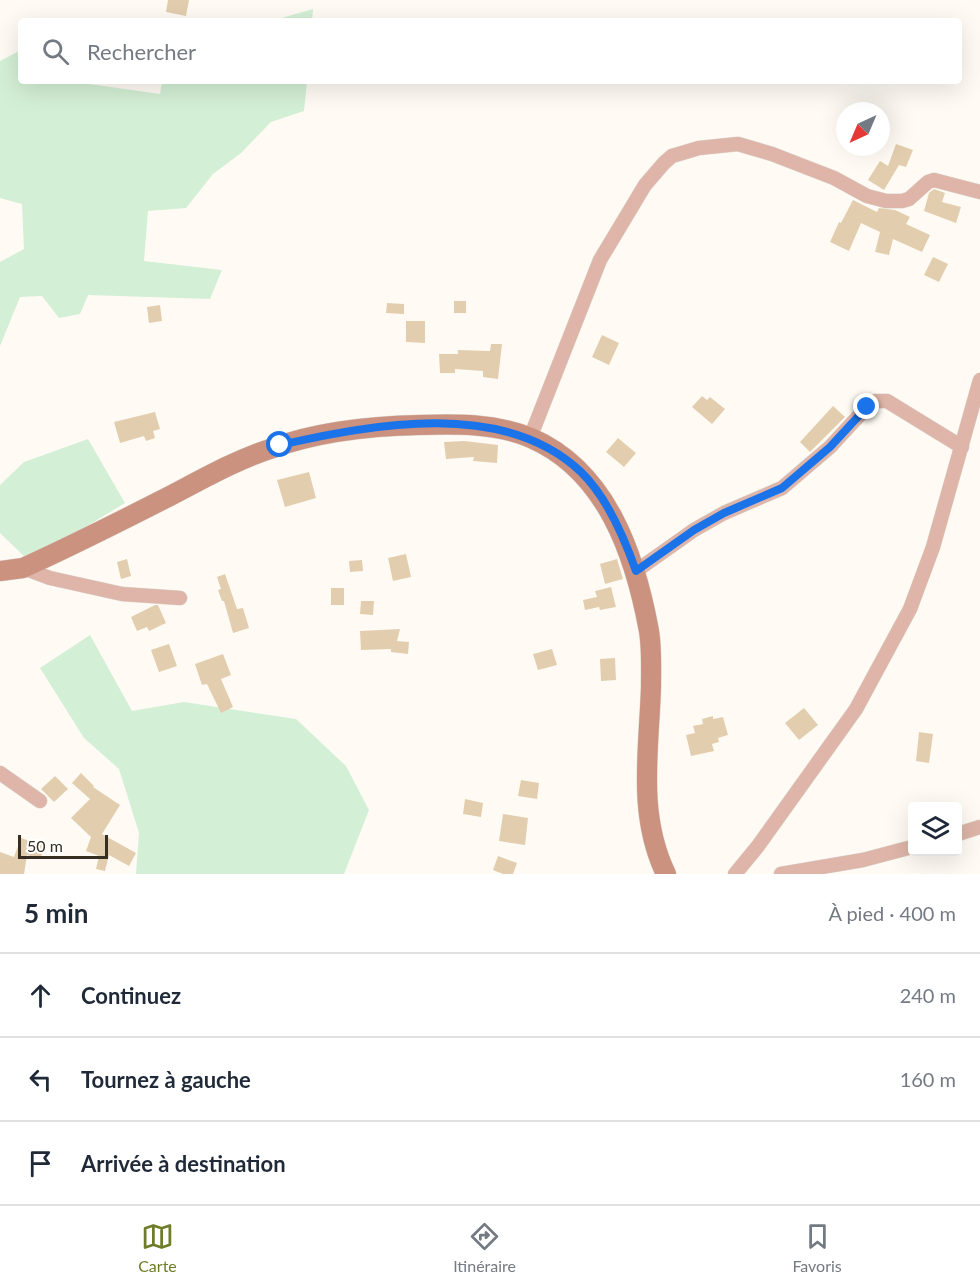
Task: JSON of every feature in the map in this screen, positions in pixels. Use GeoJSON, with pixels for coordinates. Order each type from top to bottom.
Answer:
{"type":"FeatureCollection","features":[{"type":"Feature","properties":{"kind":"street"},"geometry":{"type":"LineString","coordinates":[[530,438],[600,260],[645,185],[672,156],[699,148],[738,144],[834,177],[867,196],[886,201],[902,201],[934,180],[980,192]]}},
{"type":"Feature","properties":{"kind":"street"},"geometry":{"type":"LineString","coordinates":[[735,874],[759,846],[843,728],[880,666],[910,609],[962,447],[980,380]]}},
{"type":"Feature","properties":{"kind":"street"},"geometry":{"type":"LineString","coordinates":[[636,571],[694,530],[724,513],[782,488],[830,447],[867,407],[876,401],[887,401],[962,447]]}},
{"type":"Feature","properties":{"kind":"street"},"geometry":{"type":"LineString","coordinates":[[0,571],[23,568],[223,469],[280,445],[340,432],[401,426],[467,425],[492,428],[530,438],[559,453],[582,473],[599,494],[616,525],[636,571],[651,650],[646,789],[648,815],[657,852],[666,874]]}},
{"type":"Feature","properties":{"kind":"street"},"geometry":{"type":"LineString","coordinates":[[23,568],[50,578],[122,594],[180,598]]}},
{"type":"Feature","properties":{"kind":"street"},"geometry":{"type":"LineString","coordinates":[[0,773],[39,801]]}},
{"type":"Feature","properties":{"kind":"street"},"geometry":{"type":"LineString","coordinates":[[962,832],[980,826]]}},
{"type":"Feature","properties":{"kind":"street"},"geometry":{"type":"LineString","coordinates":[[781,874],[862,860],[908,848]]}},
{"type":"Feature","properties":{"kind":"green space"},"geometry":{"type":"Polygon","coordinates":[[[313,9],[312,18],[282,18],[313,9]]]}},
{"type":"Feature","properties":{"kind":"green space"},"geometry":{"type":"Polygon","coordinates":[[[18,52],[18,84],[89,84],[160,94],[162,84],[307,84],[304,111],[271,122],[241,153],[213,174],[186,208],[148,211],[144,261],[222,270],[210,299],[88,295],[80,314],[59,318],[42,296],[20,297],[0,346],[0,262],[24,249],[22,204],[0,198],[0,61],[18,52]]]}},
{"type":"Feature","properties":{"kind":"green space"},"geometry":{"type":"Polygon","coordinates":[[[88,439],[125,503],[82,529],[26,558],[0,533],[0,485],[24,462],[88,439]]]}},
{"type":"Feature","properties":{"kind":"green space"},"geometry":{"type":"Polygon","coordinates":[[[90,635],[132,711],[184,702],[296,719],[346,766],[369,810],[344,874],[136,874],[139,833],[119,769],[84,738],[40,668],[90,635]]]}},
{"type":"Feature","properties":{"kind":"building"},"geometry":{"type":"Polygon","coordinates":[[[168,0],[189,0],[186,16],[166,12],[168,0]]]}},
{"type":"Feature","properties":{"kind":"building"},"geometry":{"type":"Polygon","coordinates":[[[896,144],[913,150],[906,167],[899,165],[884,190],[868,180],[880,161],[888,166],[896,144]]]}},
{"type":"Feature","properties":{"kind":"building"},"geometry":{"type":"Polygon","coordinates":[[[934,189],[945,193],[942,202],[961,207],[956,223],[924,211],[929,193],[934,189]]]}},
{"type":"Feature","properties":{"kind":"building"},"geometry":{"type":"Polygon","coordinates":[[[853,200],[877,212],[879,208],[895,210],[910,217],[906,224],[930,235],[922,252],[893,239],[889,255],[875,252],[880,232],[861,223],[849,251],[830,242],[853,200]]]}},
{"type":"Feature","properties":{"kind":"building"},"geometry":{"type":"Polygon","coordinates":[[[933,257],[948,264],[939,282],[924,275],[933,257]]]}},
{"type":"Feature","properties":{"kind":"building"},"geometry":{"type":"Polygon","coordinates":[[[454,301],[466,301],[466,313],[454,313],[454,301]]]}},
{"type":"Feature","properties":{"kind":"building"},"geometry":{"type":"Polygon","coordinates":[[[387,303],[404,304],[404,314],[386,313],[387,303]]]}},
{"type":"Feature","properties":{"kind":"building"},"geometry":{"type":"Polygon","coordinates":[[[160,305],[162,321],[149,323],[147,307],[160,305]]]}},
{"type":"Feature","properties":{"kind":"building"},"geometry":{"type":"Polygon","coordinates":[[[406,321],[425,321],[425,343],[406,342],[406,321]]]}},
{"type":"Feature","properties":{"kind":"building"},"geometry":{"type":"Polygon","coordinates":[[[602,335],[619,343],[609,365],[592,357],[602,335]]]}},
{"type":"Feature","properties":{"kind":"building"},"geometry":{"type":"Polygon","coordinates":[[[491,344],[502,344],[498,379],[483,377],[483,371],[455,369],[455,373],[440,373],[439,354],[458,354],[458,350],[490,351],[491,344]]]}},
{"type":"Feature","properties":{"kind":"building"},"geometry":{"type":"Polygon","coordinates":[[[702,396],[707,400],[710,397],[725,409],[712,424],[692,407],[702,396]]]}},
{"type":"Feature","properties":{"kind":"building"},"geometry":{"type":"Polygon","coordinates":[[[833,406],[845,417],[810,452],[800,442],[833,406]]]}},
{"type":"Feature","properties":{"kind":"building"},"geometry":{"type":"Polygon","coordinates":[[[155,412],[160,429],[153,431],[155,438],[146,441],[144,436],[120,443],[114,422],[155,412]]]}},
{"type":"Feature","properties":{"kind":"building"},"geometry":{"type":"Polygon","coordinates":[[[618,438],[636,453],[624,467],[606,452],[618,438]]]}},
{"type":"Feature","properties":{"kind":"building"},"geometry":{"type":"Polygon","coordinates":[[[464,441],[498,445],[497,463],[473,461],[474,457],[446,459],[444,442],[464,441]]]}},
{"type":"Feature","properties":{"kind":"building"},"geometry":{"type":"Polygon","coordinates":[[[309,472],[316,498],[285,507],[277,480],[309,472]]]}},
{"type":"Feature","properties":{"kind":"building"},"geometry":{"type":"Polygon","coordinates":[[[406,554],[411,577],[393,581],[388,558],[406,554]]]}},
{"type":"Feature","properties":{"kind":"building"},"geometry":{"type":"Polygon","coordinates":[[[127,559],[131,576],[121,579],[117,562],[127,559]]]}},
{"type":"Feature","properties":{"kind":"building"},"geometry":{"type":"Polygon","coordinates":[[[617,559],[623,579],[605,584],[600,564],[617,559]]]}},
{"type":"Feature","properties":{"kind":"building"},"geometry":{"type":"Polygon","coordinates":[[[362,560],[363,571],[350,572],[349,561],[362,560]]]}},
{"type":"Feature","properties":{"kind":"building"},"geometry":{"type":"Polygon","coordinates":[[[225,574],[237,609],[243,608],[249,628],[233,633],[224,601],[218,590],[221,589],[217,577],[225,574]]]}},
{"type":"Feature","properties":{"kind":"building"},"geometry":{"type":"Polygon","coordinates":[[[611,587],[616,607],[585,610],[583,600],[597,597],[595,591],[611,587]]]}},
{"type":"Feature","properties":{"kind":"building"},"geometry":{"type":"Polygon","coordinates":[[[331,588],[344,588],[344,605],[331,605],[331,588]]]}},
{"type":"Feature","properties":{"kind":"building"},"geometry":{"type":"Polygon","coordinates":[[[361,601],[374,601],[373,615],[360,614],[361,601]]]}},
{"type":"Feature","properties":{"kind":"building"},"geometry":{"type":"Polygon","coordinates":[[[158,605],[166,623],[149,631],[147,627],[137,631],[131,617],[158,605]]]}},
{"type":"Feature","properties":{"kind":"building"},"geometry":{"type":"Polygon","coordinates":[[[400,629],[397,641],[409,642],[408,654],[391,652],[391,649],[361,650],[360,631],[400,629]]]}},
{"type":"Feature","properties":{"kind":"building"},"geometry":{"type":"Polygon","coordinates":[[[169,644],[177,666],[159,672],[151,650],[169,644]]]}},
{"type":"Feature","properties":{"kind":"building"},"geometry":{"type":"Polygon","coordinates":[[[552,649],[557,665],[538,670],[533,654],[552,649]]]}},
{"type":"Feature","properties":{"kind":"building"},"geometry":{"type":"Polygon","coordinates":[[[223,654],[231,675],[221,679],[233,707],[221,713],[207,684],[202,685],[195,664],[223,654]]]}},
{"type":"Feature","properties":{"kind":"building"},"geometry":{"type":"Polygon","coordinates":[[[615,658],[616,680],[601,681],[600,659],[615,658]]]}},
{"type":"Feature","properties":{"kind":"building"},"geometry":{"type":"Polygon","coordinates":[[[804,708],[818,725],[799,740],[785,723],[804,708]]]}},
{"type":"Feature","properties":{"kind":"building"},"geometry":{"type":"Polygon","coordinates":[[[713,716],[713,719],[723,717],[728,735],[718,738],[719,742],[712,744],[714,751],[691,756],[686,735],[695,733],[693,726],[703,724],[702,719],[713,716]]]}},
{"type":"Feature","properties":{"kind":"building"},"geometry":{"type":"Polygon","coordinates":[[[919,732],[933,734],[929,763],[916,761],[919,732]]]}},
{"type":"Feature","properties":{"kind":"building"},"geometry":{"type":"Polygon","coordinates":[[[81,773],[93,787],[120,805],[102,834],[136,853],[129,866],[109,855],[105,871],[96,869],[99,856],[86,851],[91,837],[71,818],[90,799],[72,783],[81,773]]]}},
{"type":"Feature","properties":{"kind":"building"},"geometry":{"type":"Polygon","coordinates":[[[55,776],[68,789],[54,802],[41,789],[55,776]]]}},
{"type":"Feature","properties":{"kind":"building"},"geometry":{"type":"Polygon","coordinates":[[[521,780],[539,783],[537,799],[518,796],[521,780]]]}},
{"type":"Feature","properties":{"kind":"building"},"geometry":{"type":"Polygon","coordinates":[[[465,799],[483,803],[481,817],[463,814],[465,799]]]}},
{"type":"Feature","properties":{"kind":"building"},"geometry":{"type":"Polygon","coordinates":[[[503,814],[528,818],[525,845],[499,841],[503,814]]]}},
{"type":"Feature","properties":{"kind":"building"},"geometry":{"type":"Polygon","coordinates":[[[21,838],[45,846],[40,859],[27,855],[24,874],[0,874],[0,852],[14,857],[21,838]]]}},
{"type":"Feature","properties":{"kind":"building"},"geometry":{"type":"Polygon","coordinates":[[[498,856],[517,863],[513,874],[503,874],[493,870],[498,856]]]}},
{"type":"Feature","properties":{"kind":"route"},"geometry":{"type":"LineString","coordinates":[[280,445],[366,428],[417,425],[467,425],[492,428],[530,438],[559,453],[582,473],[599,494],[616,525],[636,571],[694,530],[724,513],[782,488],[830,447],[867,407]]}}]}
